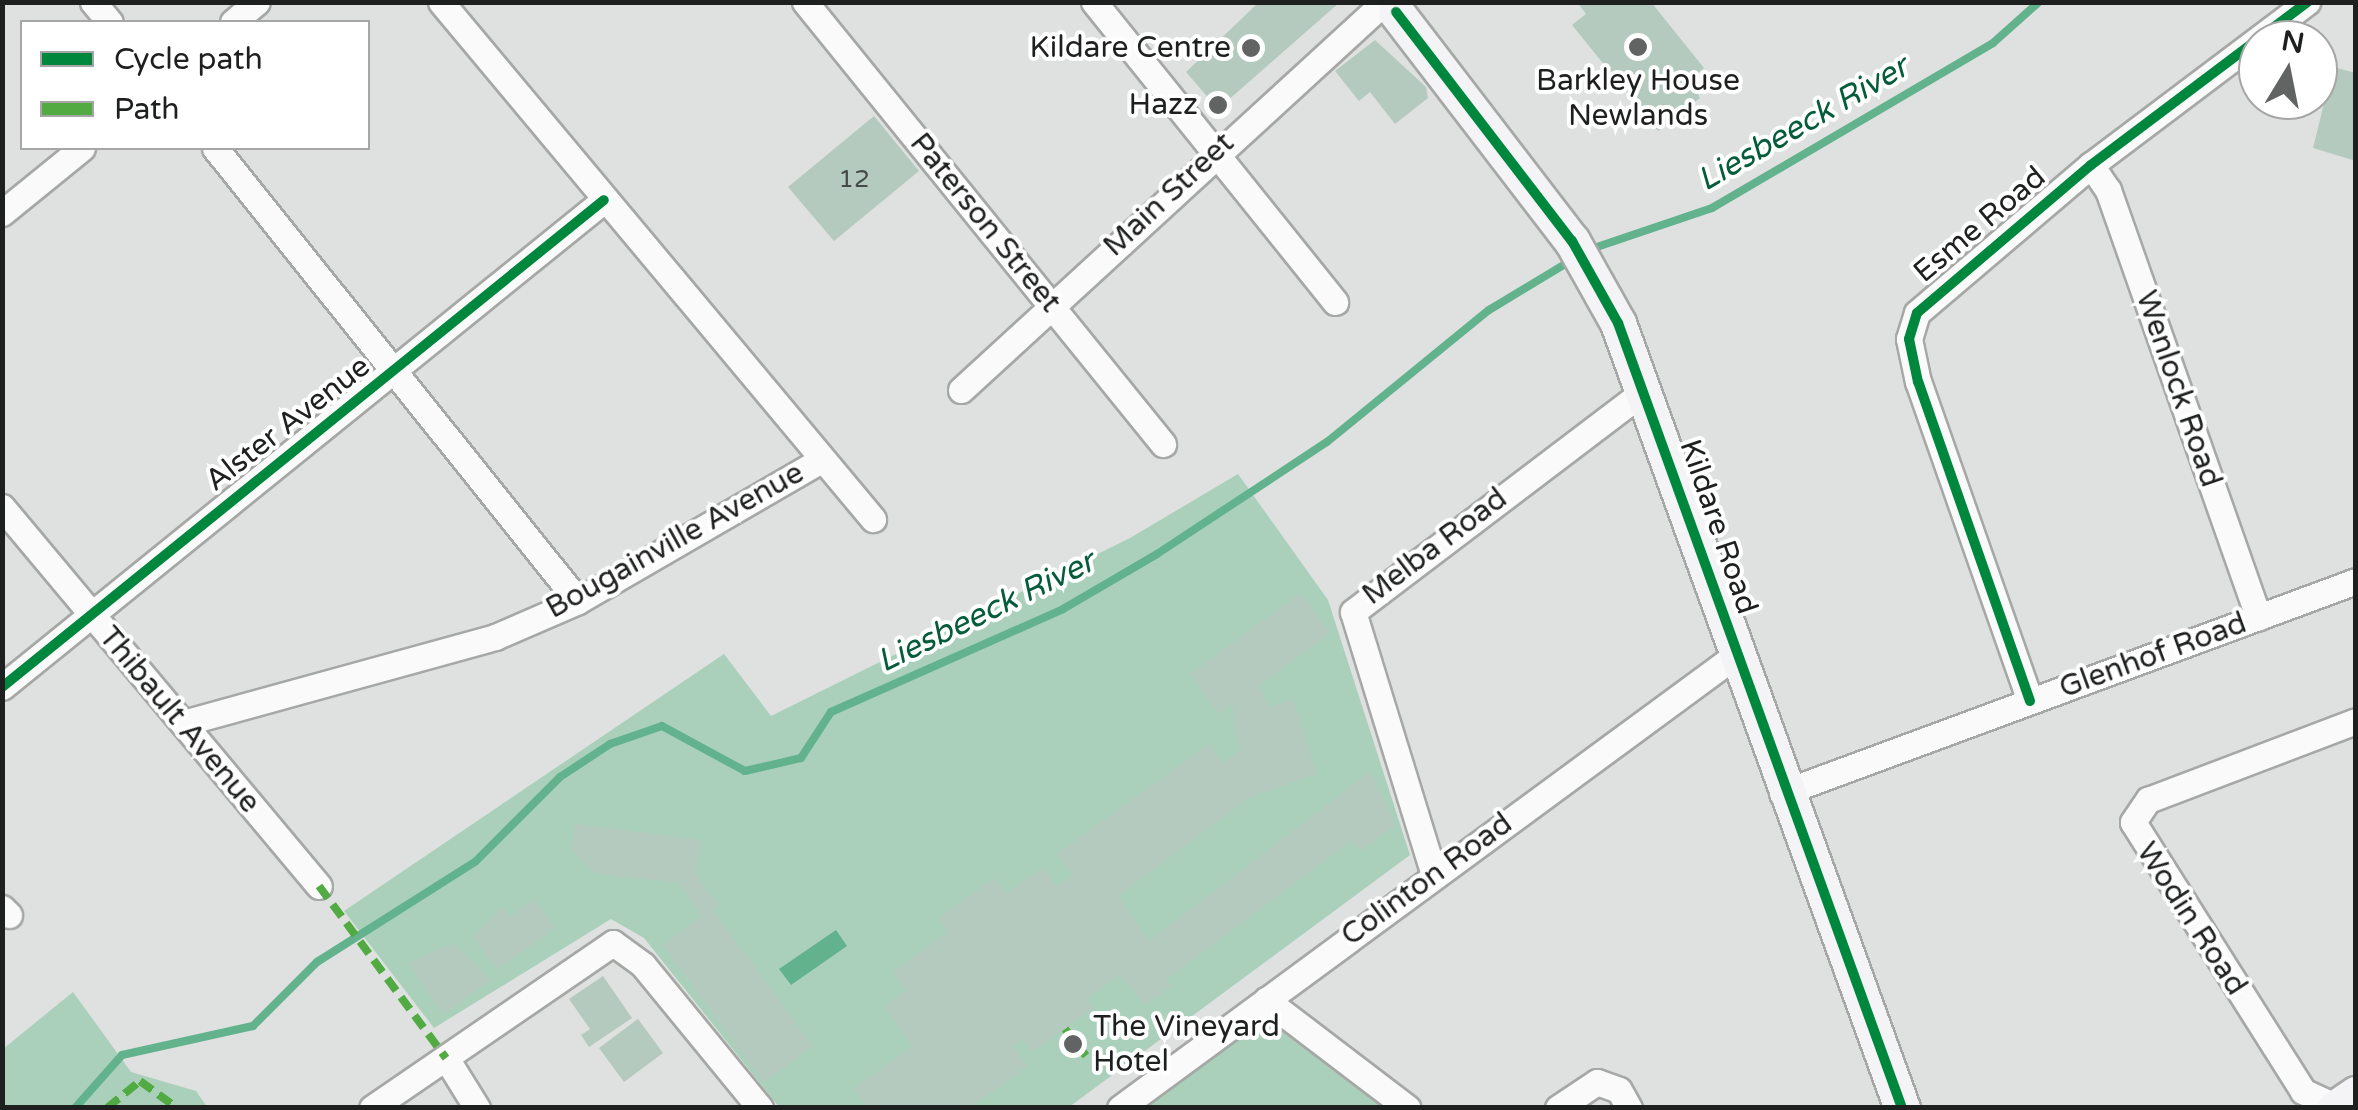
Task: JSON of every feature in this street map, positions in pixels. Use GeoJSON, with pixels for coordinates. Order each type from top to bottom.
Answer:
{"type":"FeatureCollection","features":[{"type":"Feature","properties":{"kind":"street"},"geometry":{"type":"LineString","coordinates":[[234,20],[257,2]]}},
{"type":"Feature","properties":{"kind":"street"},"geometry":{"type":"LineString","coordinates":[[442,2],[873,518]]}},
{"type":"Feature","properties":{"kind":"street","name":"Paterson Street"},"geometry":{"type":"LineString","coordinates":[[805,2],[1163,444]]}},
{"type":"Feature","properties":{"kind":"street","name":"Esme Road"},"geometry":{"type":"LineString","coordinates":[[2030,701],[1909,339],[1926,300],[2090,164],[2307,2]]}},
{"type":"Feature","properties":{"kind":"street","name":"Main Street"},"geometry":{"type":"LineString","coordinates":[[961,390],[1215,152],[1396,5]]}},
{"type":"Feature","properties":{"kind":"street","name":"Kildare Road"},"geometry":{"type":"LineString","coordinates":[[1396,5],[1572,241],[1594,277],[1644,391],[1782,793],[1902,1108]]}},
{"type":"Feature","properties":{"kind":"street"},"geometry":{"type":"LineString","coordinates":[[1108,7],[1215,152],[1335,302]]}},
{"type":"Feature","properties":{"kind":"street"},"geometry":{"type":"LineString","coordinates":[[2,213],[80,150]]}},
{"type":"Feature","properties":{"kind":"street"},"geometry":{"type":"LineString","coordinates":[[217,150],[578,601]]}},
{"type":"Feature","properties":{"kind":"street","name":"Wenlock Road"},"geometry":{"type":"LineString","coordinates":[[2090,164],[2108,190],[2258,617]]}},
{"type":"Feature","properties":{"kind":"street","name":"Alster Avenue"},"geometry":{"type":"LineString","coordinates":[[2,687],[604,200]]}},
{"type":"Feature","properties":{"kind":"street","name":"Melba Road"},"geometry":{"type":"LineString","coordinates":[[1434,875],[1352,612],[1644,391]]}},
{"type":"Feature","properties":{"kind":"street","name":"Bougainville Avenue"},"geometry":{"type":"LineString","coordinates":[[183,722],[422,660],[578,601],[821,460]]}},
{"type":"Feature","properties":{"kind":"street","name":"Thibault Avenue"},"geometry":{"type":"LineString","coordinates":[[2,507],[319,886]]}},
{"type":"Feature","properties":{"kind":"street","name":"Glenhof Road"},"geometry":{"type":"LineString","coordinates":[[1782,793],[2356,581]]}},
{"type":"Feature","properties":{"kind":"street","name":"Colinton Road"},"geometry":{"type":"LineString","coordinates":[[1120,1108],[1736,655]]}},
{"type":"Feature","properties":{"kind":"street","name":"Wodin Road"},"geometry":{"type":"LineString","coordinates":[[2337,1107],[2303,1091],[2133,822],[2148,800],[2356,720]]}},
{"type":"Feature","properties":{"kind":"street"},"geometry":{"type":"LineString","coordinates":[[372,1108],[599,948],[625,945],[760,1108]]}},
{"type":"Feature","properties":{"kind":"street"},"geometry":{"type":"LineString","coordinates":[[1266,1000],[1408,1108]]}},
{"type":"Feature","properties":{"kind":"street"},"geometry":{"type":"LineString","coordinates":[[446,1058],[477,1108]]}},
{"type":"Feature","properties":{"kind":"street"},"geometry":{"type":"LineString","coordinates":[[1558,1108],[1597,1082],[1619,1090],[1628,1108]]}},
{"type":"Feature","properties":{"kind":"street"},"geometry":{"type":"LineString","coordinates":[[2337,1107],[2356,1094]]}},
{"type":"Feature","properties":{"kind":"shaded area"},"geometry":{"type":"Polygon","coordinates":[[[1238,474],[1328,600],[1410,855],[1069,1107],[779,1107],[644,938],[611,919],[434,1028],[344,911],[724,654],[771,716],[1130,538],[1238,474]]]}},
{"type":"Feature","properties":{"kind":"shaded area"},"geometry":{"type":"Polygon","coordinates":[[[836,930],[847,946],[791,985],[779,969],[836,930]]]}},
{"type":"Feature","properties":{"kind":"shaded area"},"geometry":{"type":"Polygon","coordinates":[[[73,992],[131,1072],[196,1091],[207,1107],[3,1107],[3,1049],[73,992]]]}},
{"type":"Feature","properties":{"kind":"shaded area"},"geometry":{"type":"Polygon","coordinates":[[[1266,1000],[1408,1108],[1121,1108],[1266,1000]]]}},
{"type":"Feature","properties":{"kind":"building","name":"Kildare Centre"},"geometry":{"type":"Polygon","coordinates":[[[1259,2],[1340,2],[1218,109],[1186,72],[1259,2]]]}},
{"type":"Feature","properties":{"kind":"building","name":"Barkley House Newlands"},"geometry":{"type":"Polygon","coordinates":[[[1577,2],[1651,2],[1704,68],[1691,79],[1700,98],[1658,131],[1572,25],[1586,14],[1577,2]]]}},
{"type":"Feature","properties":{"kind":"building"},"geometry":{"type":"Polygon","coordinates":[[[1375,40],[1426,87],[1428,98],[1395,124],[1370,92],[1359,101],[1335,71],[1375,40]]]}},
{"type":"Feature","properties":{"kind":"building"},"geometry":{"type":"Polygon","coordinates":[[[2338,68],[2356,73],[2356,161],[2313,148],[2320,120],[2338,120],[2338,68]]]}},
{"type":"Feature","properties":{"kind":"building"},"geometry":{"type":"Polygon","coordinates":[[[874,116],[919,171],[834,241],[788,187],[874,116]]]}},
{"type":"Feature","properties":{"kind":"building"},"geometry":{"type":"Polygon","coordinates":[[[1301,593],[1330,633],[1259,685],[1269,707],[1293,699],[1317,774],[1248,798],[1118,896],[1149,941],[1370,772],[1395,825],[1362,850],[1350,841],[1166,979],[1171,987],[1145,1005],[1120,974],[1087,998],[1094,1008],[1032,1052],[1023,1039],[1013,1046],[1028,1066],[970,1108],[868,1108],[854,1088],[913,1046],[884,1006],[906,990],[893,972],[948,932],[939,918],[994,878],[1006,894],[1043,867],[1057,887],[1073,875],[1057,854],[1209,744],[1223,763],[1240,751],[1232,704],[1219,714],[1190,674],[1301,593]]]}},
{"type":"Feature","properties":{"kind":"building"},"geometry":{"type":"Polygon","coordinates":[[[575,824],[701,840],[696,874],[719,905],[712,909],[813,1046],[764,1083],[663,945],[702,916],[679,883],[593,873],[572,849],[575,824]]]}},
{"type":"Feature","properties":{"kind":"building"},"geometry":{"type":"Polygon","coordinates":[[[534,899],[555,928],[497,970],[473,937],[502,907],[509,917],[534,899]]]}},
{"type":"Feature","properties":{"kind":"building"},"geometry":{"type":"Polygon","coordinates":[[[454,943],[491,980],[444,1014],[409,963],[454,943]]]}},
{"type":"Feature","properties":{"kind":"building"},"geometry":{"type":"Polygon","coordinates":[[[603,976],[632,1018],[589,1047],[581,1035],[590,1029],[569,999],[603,976]]]}},
{"type":"Feature","properties":{"kind":"building"},"geometry":{"type":"Polygon","coordinates":[[[638,1019],[663,1053],[624,1082],[599,1048],[638,1019]]]}},
{"type":"Feature","properties":{"kind":"waterway","name":"Liesbeeck River"},"geometry":{"type":"LineString","coordinates":[[1588,250],[1712,208],[1993,43],[2039,2]]}},
{"type":"Feature","properties":{"kind":"waterway","name":"Liesbeeck River"},"geometry":{"type":"LineString","coordinates":[[75,1108],[122,1055],[253,1026],[317,962],[476,861],[560,777],[610,744],[662,726],[745,771],[801,758],[831,712],[1063,609],[1157,554],[1327,442],[1489,310],[1572,260]]}},
{"type":"Feature","properties":{"kind":"marked path"},"geometry":{"type":"LineString","coordinates":[[319,886],[446,1058]]}},
{"type":"Feature","properties":{"kind":"marked path"},"geometry":{"type":"LineString","coordinates":[[1065,1029],[1086,1056]]}},
{"type":"Feature","properties":{"kind":"marked path"},"geometry":{"type":"LineString","coordinates":[[107,1108],[140,1081],[177,1108]]}},
{"type":"Feature","properties":{"kind":"cycle path"},"geometry":{"type":"LineString","coordinates":[[2030,701],[1918,382],[1909,339],[1917,313],[2091,165],[2307,2]]}},
{"type":"Feature","properties":{"kind":"cycle path"},"geometry":{"type":"LineString","coordinates":[[1396,12],[1572,241],[1618,323],[1902,1108]]}},
{"type":"Feature","properties":{"kind":"cycle path"},"geometry":{"type":"LineString","coordinates":[[2,687],[604,200]]}},
{"type":"Feature","properties":{"kind":"place","name":"Barkley House Newlands"},"geometry":{"type":"Point","coordinates":[1638,47]}},
{"type":"Feature","properties":{"kind":"place","name":"Kildare Centre"},"geometry":{"type":"Point","coordinates":[1251,48]}},
{"type":"Feature","properties":{"kind":"place","name":"Hazz"},"geometry":{"type":"Point","coordinates":[1218,105]}},
{"type":"Feature","properties":{"kind":"place","name":"The Vineyard Hotel"},"geometry":{"type":"Point","coordinates":[1073,1044]}}]}
